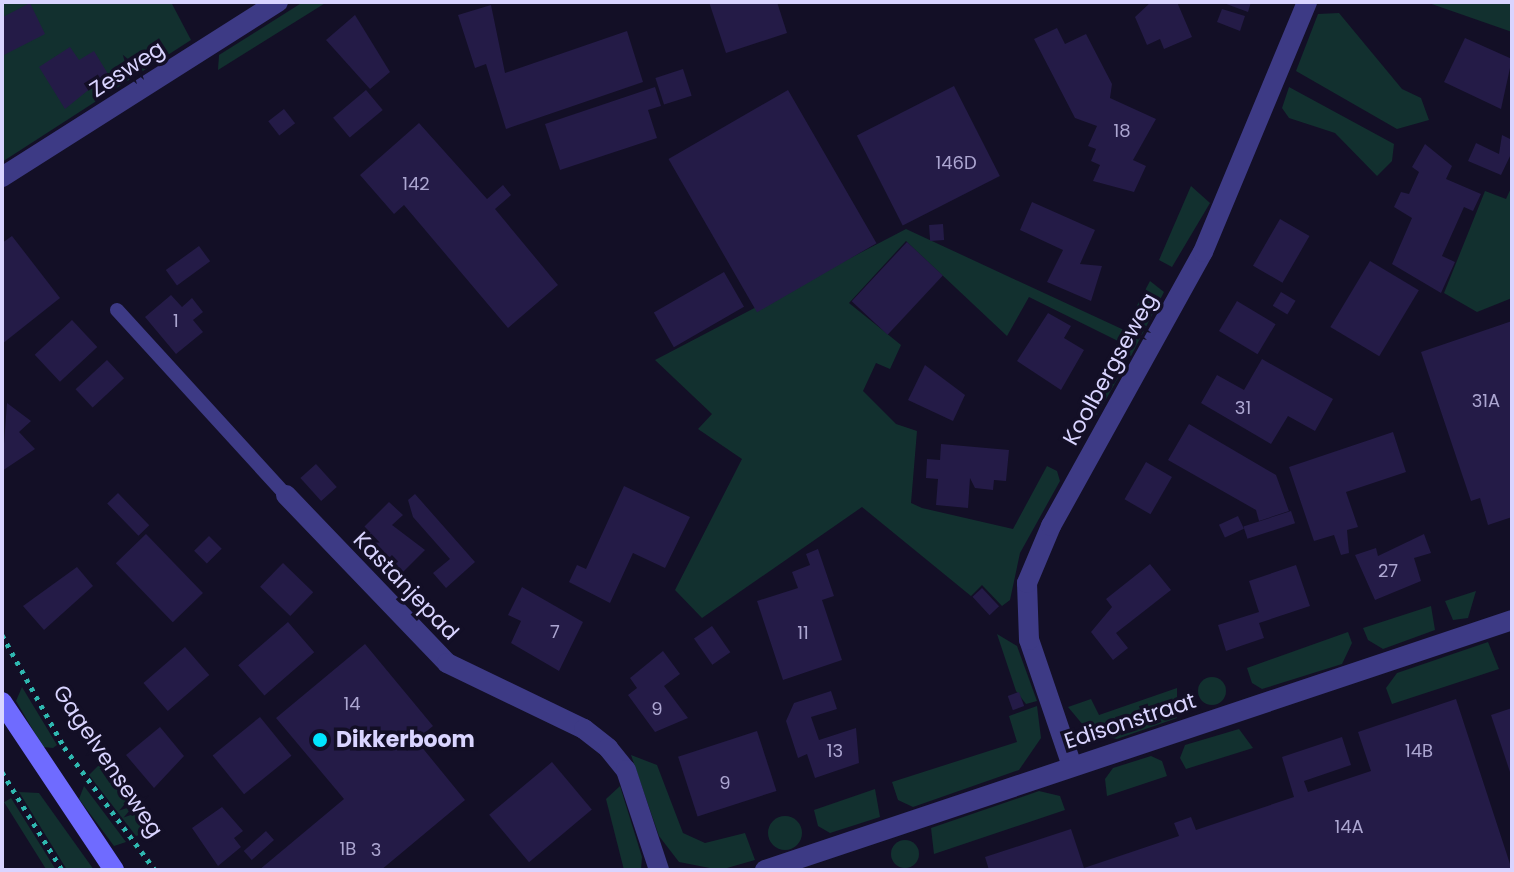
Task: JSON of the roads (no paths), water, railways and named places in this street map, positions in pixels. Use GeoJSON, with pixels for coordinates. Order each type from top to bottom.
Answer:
{"type":"FeatureCollection","features":[{"type":"Feature","properties":{"kind":"main road"},"geometry":{"type":"LineString","coordinates":[[2,702],[114,870]]}},
{"type":"Feature","properties":{"kind":"street","name":"Zesweg"},"geometry":{"type":"LineString","coordinates":[[2,177],[278,2]]}},
{"type":"Feature","properties":{"kind":"street","name":"Koolbergseweg"},"geometry":{"type":"LineString","coordinates":[[1072,766],[1029,640],[1027,583],[1051,526],[1203,252],[1307,2]]}},
{"type":"Feature","properties":{"kind":"street","name":"Kastanjepad"},"geometry":{"type":"LineString","coordinates":[[286,495],[447,663],[584,729],[608,748],[626,770],[659,870]]}},
{"type":"Feature","properties":{"kind":"street","name":"Edisonstraat"},"geometry":{"type":"LineString","coordinates":[[765,870],[1512,620]]}},
{"type":"Feature","properties":{"kind":"lane","name":"Kastanjepad"},"geometry":{"type":"LineString","coordinates":[[117,310],[286,495]]}},
{"type":"Feature","properties":{"kind":"place","name":"Dikkerboom"},"geometry":{"type":"Point","coordinates":[320,740]}}]}
